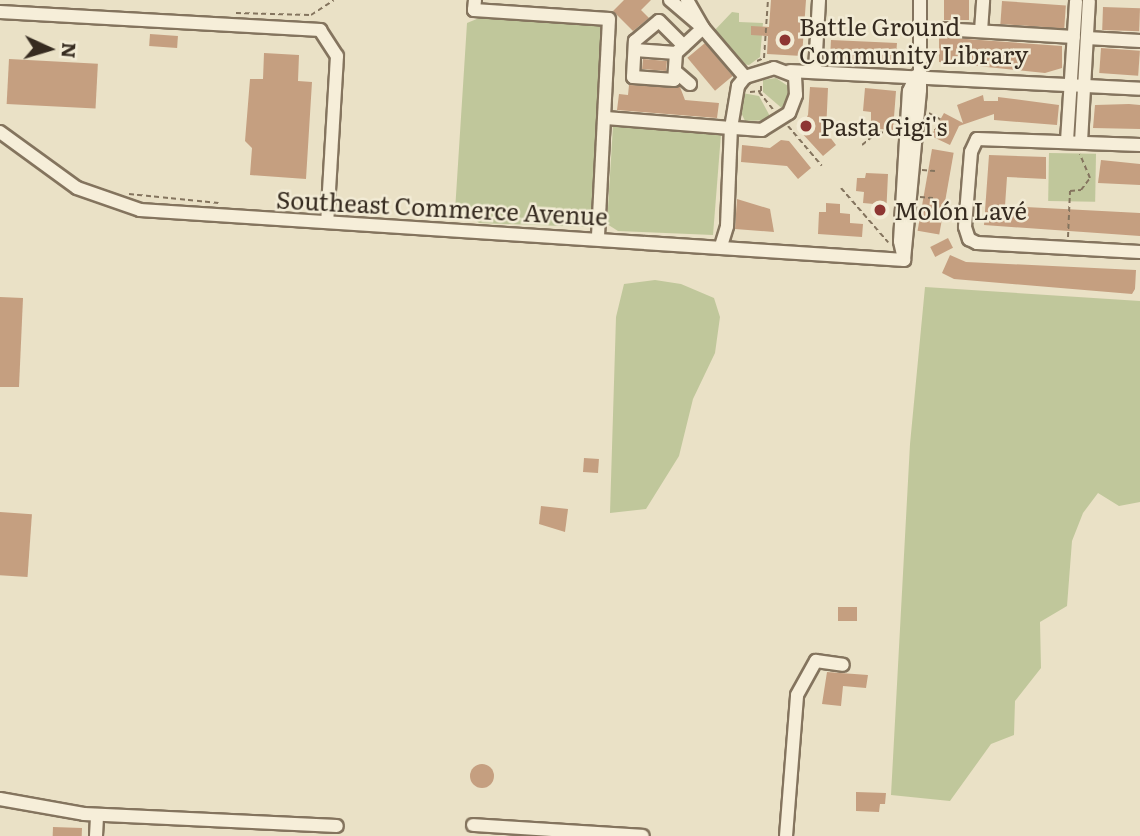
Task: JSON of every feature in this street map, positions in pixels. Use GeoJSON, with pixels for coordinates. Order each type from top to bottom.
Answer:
{"type":"FeatureCollection","features":[{"type":"Feature","properties":{"kind":"street"},"geometry":{"type":"LineString","coordinates":[[670,0],[703,28],[749,81]]}},
{"type":"Feature","properties":{"kind":"street"},"geometry":{"type":"LineString","coordinates":[[687,0],[703,28]]}},
{"type":"Feature","properties":{"kind":"street"},"geometry":{"type":"LineString","coordinates":[[815,70],[819,0]]}},
{"type":"Feature","properties":{"kind":"street"},"geometry":{"type":"LineString","coordinates":[[916,76],[920,0]]}},
{"type":"Feature","properties":{"kind":"street"},"geometry":{"type":"LineString","coordinates":[[982,32],[983,0]]}},
{"type":"Feature","properties":{"kind":"street"},"geometry":{"type":"LineString","coordinates":[[1081,142],[1084,86],[1081,37],[1083,0]]}},
{"type":"Feature","properties":{"kind":"street"},"geometry":{"type":"LineString","coordinates":[[474,5],[526,7],[610,19],[598,237]]}},
{"type":"Feature","properties":{"kind":"street"},"geometry":{"type":"LineString","coordinates":[[0,12],[309,20],[327,34],[337,56],[327,222]]}},
{"type":"Feature","properties":{"kind":"street"},"geometry":{"type":"LineString","coordinates":[[680,50],[659,21],[635,41],[633,77],[674,80],[680,50],[703,28]]}},
{"type":"Feature","properties":{"kind":"street"},"geometry":{"type":"LineString","coordinates":[[942,29],[1140,41]]}},
{"type":"Feature","properties":{"kind":"street"},"geometry":{"type":"LineString","coordinates":[[1067,141],[1071,85],[1081,37]]}},
{"type":"Feature","properties":{"kind":"street"},"geometry":{"type":"LineString","coordinates":[[635,50],[680,50]]}},
{"type":"Feature","properties":{"kind":"street"},"geometry":{"type":"LineString","coordinates":[[721,246],[734,99],[749,81],[765,69],[896,71],[916,76],[1140,89]]}},
{"type":"Feature","properties":{"kind":"street"},"geometry":{"type":"LineString","coordinates":[[675,71],[690,84]]}},
{"type":"Feature","properties":{"kind":"street"},"geometry":{"type":"LineString","coordinates":[[606,118],[762,130],[782,120],[796,95],[790,71]]}},
{"type":"Feature","properties":{"kind":"street","name":"Southeast Commerce Avenue"},"geometry":{"type":"LineString","coordinates":[[0,132],[77,188],[121,207],[598,237],[904,260],[902,200],[909,91],[916,76]]}},
{"type":"Feature","properties":{"kind":"street"},"geometry":{"type":"LineString","coordinates":[[1140,145],[977,139],[971,152],[969,239],[1140,252]]}},
{"type":"Feature","properties":{"kind":"street"},"geometry":{"type":"LineString","coordinates":[[786,836],[797,695],[816,662],[843,665]]}},
{"type":"Feature","properties":{"kind":"street"},"geometry":{"type":"LineString","coordinates":[[0,799],[97,815],[281,830],[337,826]]}},
{"type":"Feature","properties":{"kind":"street"},"geometry":{"type":"LineString","coordinates":[[96,836],[97,815]]}},
{"type":"Feature","properties":{"kind":"street"},"geometry":{"type":"LineString","coordinates":[[473,825],[643,836]]}},
{"type":"Feature","properties":{"kind":"path"},"geometry":{"type":"LineString","coordinates":[[232,13],[309,20],[334,0]]}},
{"type":"Feature","properties":{"kind":"path"},"geometry":{"type":"LineString","coordinates":[[764,58],[768,0]]}},
{"type":"Feature","properties":{"kind":"path"},"geometry":{"type":"LineString","coordinates":[[896,25],[904,26]]}},
{"type":"Feature","properties":{"kind":"path"},"geometry":{"type":"LineString","coordinates":[[749,81],[821,166]]}},
{"type":"Feature","properties":{"kind":"path"},"geometry":{"type":"LineString","coordinates":[[749,81],[759,92]]}},
{"type":"Feature","properties":{"kind":"path"},"geometry":{"type":"LineString","coordinates":[[925,110],[940,119]]}},
{"type":"Feature","properties":{"kind":"path"},"geometry":{"type":"LineString","coordinates":[[923,122],[935,129]]}},
{"type":"Feature","properties":{"kind":"path"},"geometry":{"type":"LineString","coordinates":[[862,145],[877,132],[897,134]]}},
{"type":"Feature","properties":{"kind":"path"},"geometry":{"type":"LineString","coordinates":[[1067,248],[1069,194],[1081,190],[1090,178],[1080,160],[1081,142]]}},
{"type":"Feature","properties":{"kind":"path"},"geometry":{"type":"LineString","coordinates":[[922,170],[935,171]]}},
{"type":"Feature","properties":{"kind":"path"},"geometry":{"type":"LineString","coordinates":[[841,188],[889,243]]}},
{"type":"Feature","properties":{"kind":"path"},"geometry":{"type":"LineString","coordinates":[[116,192],[219,203]]}},
{"type":"Feature","properties":{"kind":"path"},"geometry":{"type":"LineString","coordinates":[[920,197],[933,198]]}},
{"type":"Feature","properties":{"kind":"green space"},"geometry":{"type":"Polygon","coordinates":[[[732,12],[739,13],[739,22],[763,23],[760,57],[749,65],[741,64],[713,32],[732,12]]]}},
{"type":"Feature","properties":{"kind":"green space"},"geometry":{"type":"Polygon","coordinates":[[[484,16],[604,25],[594,219],[587,227],[479,223],[467,211],[455,211],[467,23],[484,16]]]}},
{"type":"Feature","properties":{"kind":"green space"},"geometry":{"type":"Polygon","coordinates":[[[776,78],[791,88],[784,110],[763,92],[763,80],[776,78]]]}},
{"type":"Feature","properties":{"kind":"green space"},"geometry":{"type":"Polygon","coordinates":[[[742,93],[759,96],[772,120],[745,121],[739,108],[742,93]]]}},
{"type":"Feature","properties":{"kind":"green space"},"geometry":{"type":"Polygon","coordinates":[[[613,126],[721,134],[713,235],[618,231],[607,224],[613,126]]]}},
{"type":"Feature","properties":{"kind":"green space"},"geometry":{"type":"Polygon","coordinates":[[[1049,153],[1096,154],[1095,202],[1048,201],[1049,153]]]}},
{"type":"Feature","properties":{"kind":"green space"},"geometry":{"type":"Polygon","coordinates":[[[655,280],[681,284],[714,298],[720,317],[715,353],[693,399],[679,456],[646,509],[610,513],[616,317],[624,284],[655,280]]]}},
{"type":"Feature","properties":{"kind":"green space"},"geometry":{"type":"Polygon","coordinates":[[[925,287],[1140,301],[1140,502],[1119,506],[1098,493],[1083,513],[1072,541],[1067,606],[1040,622],[1041,668],[1015,701],[1014,735],[991,744],[950,801],[891,795],[910,444],[925,287]]]}},
{"type":"Feature","properties":{"kind":"building"},"geometry":{"type":"Polygon","coordinates":[[[624,0],[651,0],[641,10],[649,18],[633,31],[613,11],[624,0]]]}},
{"type":"Feature","properties":{"kind":"building","name":"Battle Ground Community Library"},"geometry":{"type":"Polygon","coordinates":[[[771,0],[806,0],[802,56],[767,54],[768,36],[751,35],[751,26],[769,27],[771,0]]]}},
{"type":"Feature","properties":{"kind":"building"},"geometry":{"type":"Polygon","coordinates":[[[944,0],[969,0],[969,20],[944,20],[944,0]]]}},
{"type":"Feature","properties":{"kind":"building"},"geometry":{"type":"Polygon","coordinates":[[[1002,1],[1066,5],[1064,28],[1000,24],[1002,1]]]}},
{"type":"Feature","properties":{"kind":"building"},"geometry":{"type":"Polygon","coordinates":[[[1103,7],[1140,8],[1139,31],[1102,30],[1103,7]]]}},
{"type":"Feature","properties":{"kind":"building"},"geometry":{"type":"Polygon","coordinates":[[[150,34],[178,36],[177,48],[149,46],[150,34]]]}},
{"type":"Feature","properties":{"kind":"building"},"geometry":{"type":"Polygon","coordinates":[[[939,37],[1062,46],[1062,68],[1045,73],[939,62],[939,37]]]}},
{"type":"Feature","properties":{"kind":"building"},"geometry":{"type":"Polygon","coordinates":[[[831,40],[897,43],[896,55],[888,62],[830,58],[831,40]]]}},
{"type":"Feature","properties":{"kind":"building"},"geometry":{"type":"Polygon","coordinates":[[[705,43],[733,76],[715,91],[687,58],[705,43]]]}},
{"type":"Feature","properties":{"kind":"building"},"geometry":{"type":"Polygon","coordinates":[[[1101,48],[1140,51],[1138,76],[1099,73],[1101,48]]]}},
{"type":"Feature","properties":{"kind":"building"},"geometry":{"type":"Polygon","coordinates":[[[264,53],[299,55],[298,81],[312,82],[306,179],[250,175],[252,148],[245,141],[250,79],[263,79],[264,53]]]}},
{"type":"Feature","properties":{"kind":"building"},"geometry":{"type":"Polygon","coordinates":[[[9,59],[98,64],[96,109],[7,104],[9,59]]]}},
{"type":"Feature","properties":{"kind":"building"},"geometry":{"type":"Polygon","coordinates":[[[643,59],[667,61],[666,71],[642,69],[643,59]]]}},
{"type":"Feature","properties":{"kind":"building"},"geometry":{"type":"Polygon","coordinates":[[[629,85],[680,87],[685,100],[719,103],[717,118],[617,110],[619,94],[628,95],[629,85]]]}},
{"type":"Feature","properties":{"kind":"building"},"geometry":{"type":"Polygon","coordinates":[[[810,87],[828,88],[826,132],[836,145],[823,156],[799,130],[808,115],[810,87]]]}},
{"type":"Feature","properties":{"kind":"building"},"geometry":{"type":"Polygon","coordinates":[[[865,88],[896,91],[893,130],[880,129],[880,123],[871,122],[871,112],[863,111],[865,88]]]}},
{"type":"Feature","properties":{"kind":"building"},"geometry":{"type":"Polygon","coordinates":[[[983,95],[984,101],[998,101],[998,97],[1059,105],[1057,125],[994,120],[994,114],[959,126],[950,145],[931,136],[944,113],[963,123],[957,105],[983,95]]]}},
{"type":"Feature","properties":{"kind":"building"},"geometry":{"type":"Polygon","coordinates":[[[1095,105],[1140,105],[1140,129],[1093,128],[1095,105]]]}},
{"type":"Feature","properties":{"kind":"building"},"geometry":{"type":"Polygon","coordinates":[[[781,140],[789,141],[811,168],[798,179],[787,166],[741,162],[742,145],[770,148],[781,140]]]}},
{"type":"Feature","properties":{"kind":"building"},"geometry":{"type":"Polygon","coordinates":[[[932,149],[954,153],[939,235],[918,231],[932,149]]]}},
{"type":"Feature","properties":{"kind":"building"},"geometry":{"type":"Polygon","coordinates":[[[989,155],[1046,157],[1046,179],[1007,177],[1005,206],[1140,213],[1140,236],[984,225],[989,155]]]}},
{"type":"Feature","properties":{"kind":"building"},"geometry":{"type":"Polygon","coordinates":[[[1101,160],[1140,164],[1140,185],[1098,183],[1101,160]]]}},
{"type":"Feature","properties":{"kind":"building"},"geometry":{"type":"Polygon","coordinates":[[[866,173],[888,174],[886,217],[873,216],[874,204],[863,203],[864,192],[856,191],[857,178],[865,178],[866,173]]]}},
{"type":"Feature","properties":{"kind":"building"},"geometry":{"type":"Polygon","coordinates":[[[737,199],[770,209],[774,232],[735,229],[737,199]]]}},
{"type":"Feature","properties":{"kind":"building"},"geometry":{"type":"Polygon","coordinates":[[[826,203],[840,204],[840,213],[850,214],[850,223],[863,224],[862,237],[818,234],[819,212],[826,212],[826,203]]]}},
{"type":"Feature","properties":{"kind":"building"},"geometry":{"type":"Polygon","coordinates":[[[948,238],[953,248],[935,257],[930,247],[948,238]]]}},
{"type":"Feature","properties":{"kind":"building"},"geometry":{"type":"Polygon","coordinates":[[[950,255],[966,262],[1136,270],[1135,289],[1132,294],[954,279],[942,273],[950,255]]]}},
{"type":"Feature","properties":{"kind":"building"},"geometry":{"type":"Polygon","coordinates":[[[0,297],[23,298],[19,387],[0,387],[0,297]]]}},
{"type":"Feature","properties":{"kind":"building"},"geometry":{"type":"Polygon","coordinates":[[[584,458],[599,459],[598,473],[583,472],[584,458]]]}},
{"type":"Feature","properties":{"kind":"building"},"geometry":{"type":"Polygon","coordinates":[[[541,506],[568,509],[565,532],[539,524],[541,506]]]}},
{"type":"Feature","properties":{"kind":"building"},"geometry":{"type":"Polygon","coordinates":[[[0,512],[32,514],[28,577],[0,575],[0,512]]]}},
{"type":"Feature","properties":{"kind":"building"},"geometry":{"type":"Polygon","coordinates":[[[838,607],[857,607],[857,621],[838,621],[838,607]]]}},
{"type":"Feature","properties":{"kind":"building"},"geometry":{"type":"Polygon","coordinates":[[[827,672],[868,675],[866,688],[843,686],[841,706],[822,704],[827,672]]]}},
{"type":"Feature","properties":{"kind":"building"},"geometry":{"type":"Polygon","coordinates":[[[482,764],[493,771],[494,776],[487,787],[482,788],[471,781],[470,776],[477,765],[482,764]]]}},
{"type":"Feature","properties":{"kind":"building"},"geometry":{"type":"Polygon","coordinates":[[[856,792],[886,793],[885,804],[880,804],[879,812],[856,811],[856,792]]]}},
{"type":"Feature","properties":{"kind":"building"},"geometry":{"type":"Polygon","coordinates":[[[53,827],[82,828],[82,836],[53,836],[53,827]]]}},
{"type":"Feature","properties":{"kind":"place","name":"Battle Ground Community Library"},"geometry":{"type":"Point","coordinates":[785,40]}},
{"type":"Feature","properties":{"kind":"place","name":"Pasta Gigi's"},"geometry":{"type":"Point","coordinates":[806,126]}},
{"type":"Feature","properties":{"kind":"place","name":"Molón Lavé"},"geometry":{"type":"Point","coordinates":[880,210]}}]}
